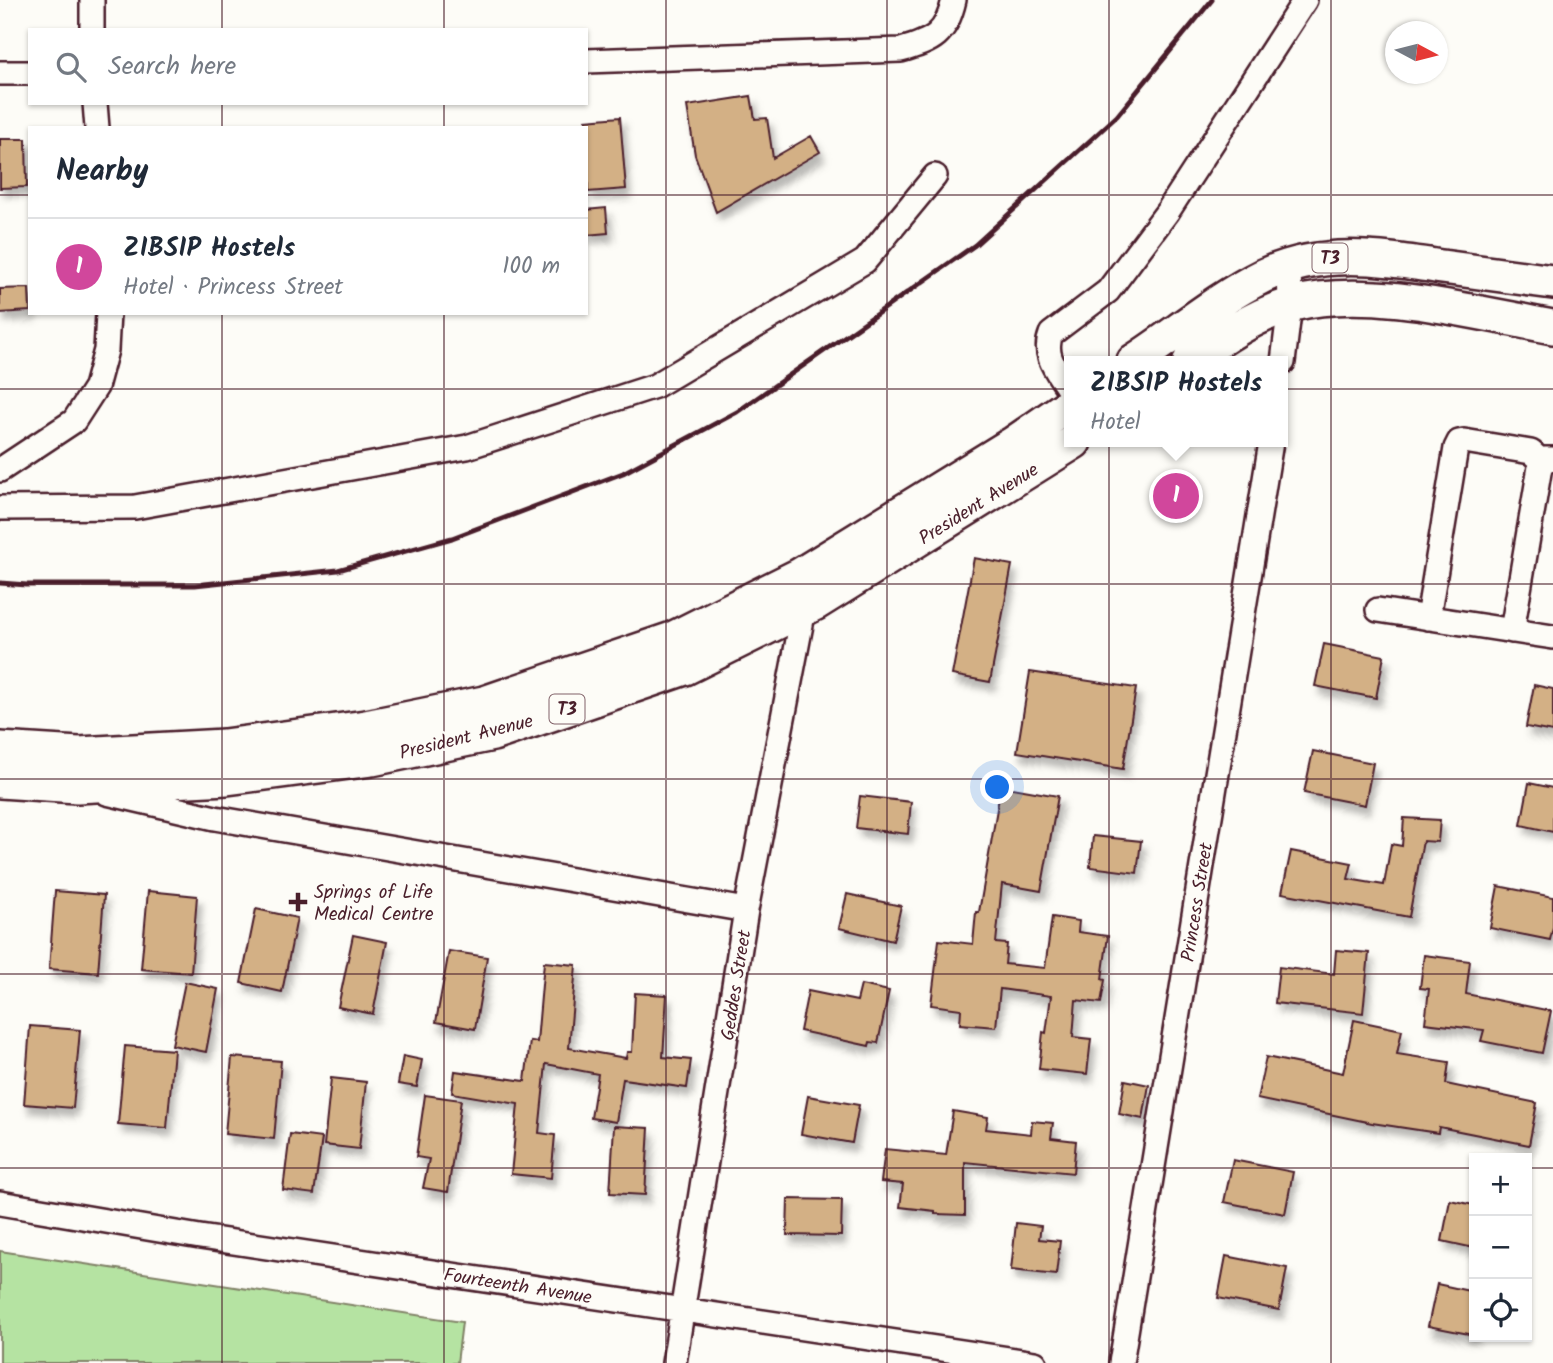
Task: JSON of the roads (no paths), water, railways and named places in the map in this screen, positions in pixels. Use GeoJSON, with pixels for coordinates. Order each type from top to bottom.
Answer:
{"type":"FeatureCollection","features":[{"type":"Feature","properties":{"kind":"highway","name":"T3"},"geometry":{"type":"LineString","coordinates":[[1142,356],[1220,299],[1265,275],[1289,266],[1337,257],[1375,257],[1553,282]]}},
{"type":"Feature","properties":{"kind":"highway"},"geometry":{"type":"LineString","coordinates":[[1370,299],[1375,257]]}},
{"type":"Feature","properties":{"kind":"highway","name":"T3"},"geometry":{"type":"LineString","coordinates":[[1197,356],[1247,322],[1290,305],[1319,299],[1417,303],[1553,327]]}},
{"type":"Feature","properties":{"kind":"highway","name":"President Avenue"},"geometry":{"type":"LineString","coordinates":[[0,749],[79,754],[224,746],[366,727],[484,703],[672,639],[800,575],[1014,443],[1064,408]]}},
{"type":"Feature","properties":{"kind":"highway","name":"President Avenue"},"geometry":{"type":"LineString","coordinates":[[0,781],[77,786],[227,778],[372,759],[493,734],[685,668],[804,609],[1066,447]]}},
{"type":"Feature","properties":{"kind":"street"},"geometry":{"type":"LineString","coordinates":[[92,0],[92,28]]}},
{"type":"Feature","properties":{"kind":"street"},"geometry":{"type":"LineString","coordinates":[[588,61],[901,50],[932,41],[950,20],[954,0]]}},
{"type":"Feature","properties":{"kind":"street"},"geometry":{"type":"LineString","coordinates":[[1064,382],[1048,355],[1047,344],[1051,334],[1108,291],[1168,211],[1305,0]]}},
{"type":"Feature","properties":{"kind":"street"},"geometry":{"type":"LineString","coordinates":[[0,74],[28,72]]}},
{"type":"Feature","properties":{"kind":"street"},"geometry":{"type":"LineString","coordinates":[[95,105],[97,126]]}},
{"type":"Feature","properties":{"kind":"street"},"geometry":{"type":"LineString","coordinates":[[0,508],[135,507],[467,447],[655,386],[865,261],[935,176]]}},
{"type":"Feature","properties":{"kind":"street"},"geometry":{"type":"LineString","coordinates":[[1284,356],[1290,305],[1289,266]]}},
{"type":"Feature","properties":{"kind":"street"},"geometry":{"type":"LineString","coordinates":[[0,470],[74,421],[96,387],[106,350],[108,315]]}},
{"type":"Feature","properties":{"kind":"street"},"geometry":{"type":"LineString","coordinates":[[1428,618],[1456,448],[1459,442],[1464,440],[1531,452],[1547,460],[1512,631]]}},
{"type":"Feature","properties":{"kind":"street","name":"Princess Street"},"geometry":{"type":"LineString","coordinates":[[1121,1363],[1270,447]]}},
{"type":"Feature","properties":{"kind":"street","name":"Geddes Street"},"geometry":{"type":"LineString","coordinates":[[674,1363],[746,910],[804,609]]}},
{"type":"Feature","properties":{"kind":"street"},"geometry":{"type":"LineString","coordinates":[[1378,610],[1553,637]]}},
{"type":"Feature","properties":{"kind":"street"},"geometry":{"type":"LineString","coordinates":[[77,786],[215,818],[746,910]]}},
{"type":"Feature","properties":{"kind":"street","name":"Fourteenth Avenue"},"geometry":{"type":"LineString","coordinates":[[0,1203],[200,1237],[1035,1363]]}},
{"type":"Feature","properties":{"kind":"railway"},"geometry":{"type":"LineString","coordinates":[[0,583],[195,585],[338,570],[452,538],[623,473],[737,412],[975,245],[1117,116],[1212,0]]}},
{"type":"Feature","properties":{"kind":"place","name":"ZIBSIP Hostels"},"geometry":{"type":"Point","coordinates":[1176,496]}},
{"type":"Feature","properties":{"kind":"place","name":"Springs of Life Medical Centre"},"geometry":{"type":"Point","coordinates":[298,902]}}]}
